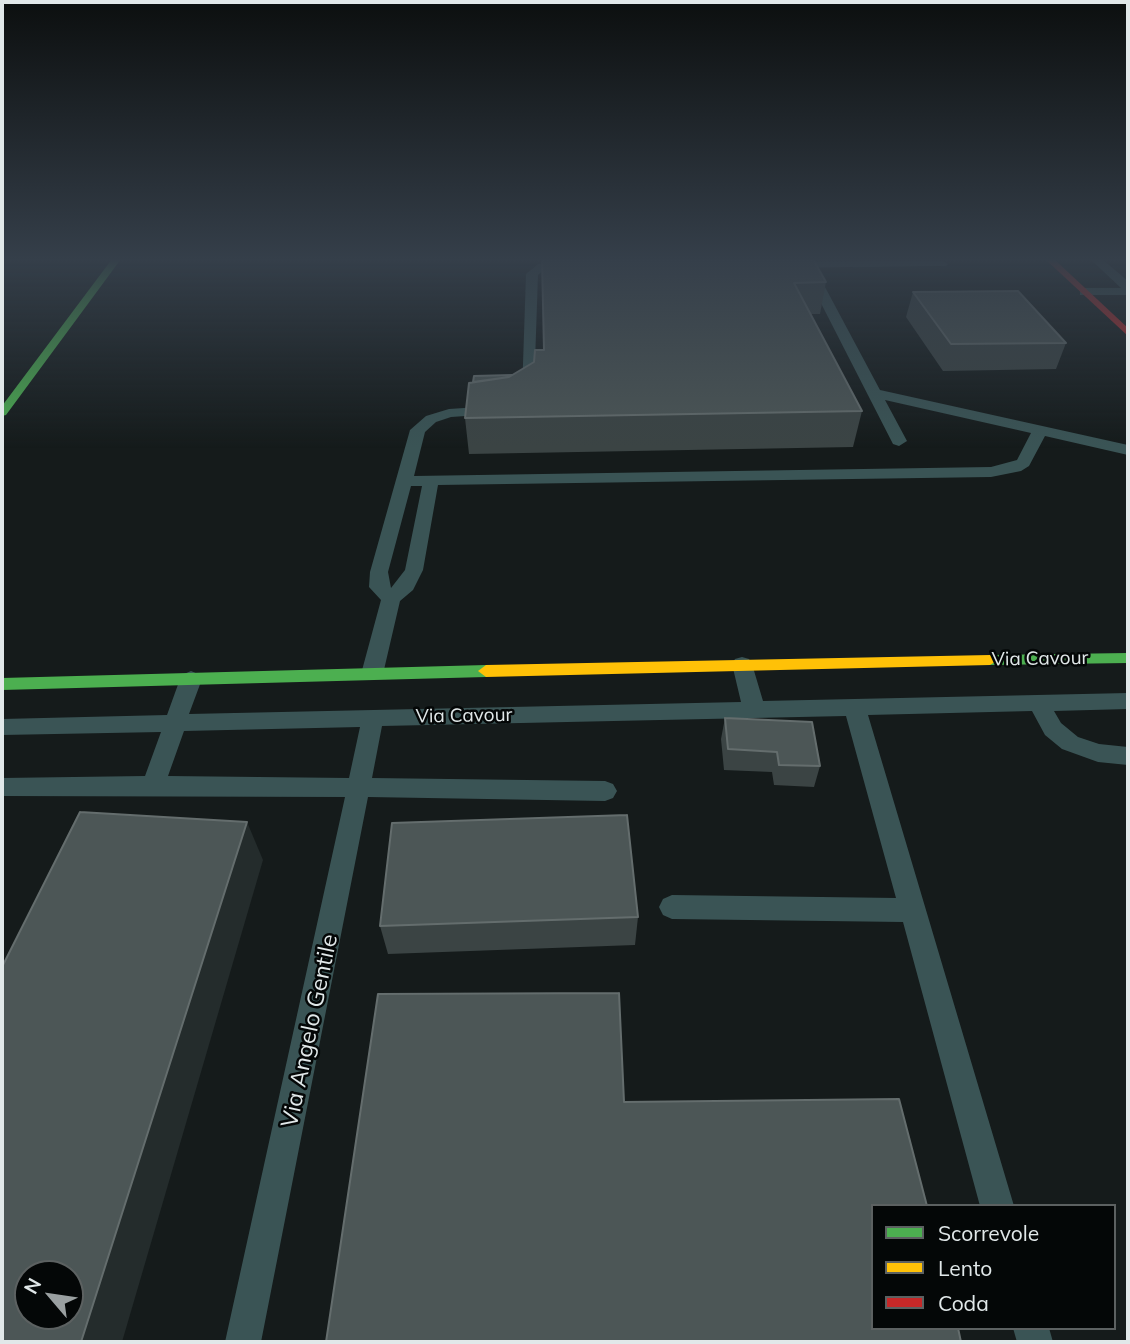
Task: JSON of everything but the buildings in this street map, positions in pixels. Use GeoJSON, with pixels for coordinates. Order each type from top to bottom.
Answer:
{"type":"FeatureCollection","features":[{"type":"Feature","properties":{"kind":"main road"},"geometry":{"type":"LineString","coordinates":[[2,413],[70,322]]}},
{"type":"Feature","properties":{"kind":"main road"},"geometry":{"type":"LineString","coordinates":[[1115,322],[1128,334]]}},
{"type":"Feature","properties":{"kind":"main road","name":"Via Cavour"},"geometry":{"type":"LineString","coordinates":[[2,684],[742,664],[1128,658]]}},
{"type":"Feature","properties":{"kind":"lane"},"geometry":{"type":"LineString","coordinates":[[391,599],[379,587],[378,580],[416,436],[424,424],[449,413],[504,407],[526,394],[530,322]]}},
{"type":"Feature","properties":{"kind":"lane"},"geometry":{"type":"LineString","coordinates":[[837,322],[899,441]]}},
{"type":"Feature","properties":{"kind":"lane"},"geometry":{"type":"LineString","coordinates":[[874,393],[1128,450]]}},
{"type":"Feature","properties":{"kind":"lane"},"geometry":{"type":"LineString","coordinates":[[405,481],[991,472],[1015,468],[1023,463],[1041,429]]}},
{"type":"Feature","properties":{"kind":"lane"},"geometry":{"type":"LineString","coordinates":[[372,674],[391,599],[405,586],[414,570],[431,481]]}},
{"type":"Feature","properties":{"kind":"lane"},"geometry":{"type":"LineString","coordinates":[[742,664],[754,710]]}},
{"type":"Feature","properties":{"kind":"lane"},"geometry":{"type":"LineString","coordinates":[[153,785],[191,678]]}},
{"type":"Feature","properties":{"kind":"lane","name":"Via Cavour"},"geometry":{"type":"LineString","coordinates":[[2,727],[1128,701]]}},
{"type":"Feature","properties":{"kind":"lane"},"geometry":{"type":"LineString","coordinates":[[1038,703],[1053,729],[1070,743],[1098,753],[1128,756]]}},
{"type":"Feature","properties":{"kind":"lane"},"geometry":{"type":"LineString","coordinates":[[855,708],[995,1204]]}},
{"type":"Feature","properties":{"kind":"lane","name":"Via Angelo Gentile"},"geometry":{"type":"LineString","coordinates":[[243,1342],[361,790],[373,718]]}},
{"type":"Feature","properties":{"kind":"lane"},"geometry":{"type":"LineString","coordinates":[[2,787],[153,785],[361,790],[605,791]]}},
{"type":"Feature","properties":{"kind":"lane"},"geometry":{"type":"LineString","coordinates":[[672,906],[912,910]]}},
{"type":"Feature","properties":{"kind":"traffic: fast"},"geometry":{"type":"LineString","coordinates":[[2,413],[70,322]]}},
{"type":"Feature","properties":{"kind":"traffic: fast"},"geometry":{"type":"LineString","coordinates":[[990,660],[1128,658]]}},
{"type":"Feature","properties":{"kind":"traffic: fast"},"geometry":{"type":"LineString","coordinates":[[2,684],[486,671]]}},
{"type":"Feature","properties":{"kind":"traffic: slow"},"geometry":{"type":"LineString","coordinates":[[486,671],[990,660]]}},
{"type":"Feature","properties":{"kind":"traffic: jam"},"geometry":{"type":"LineString","coordinates":[[1116,322],[1128,333]]}}]}
